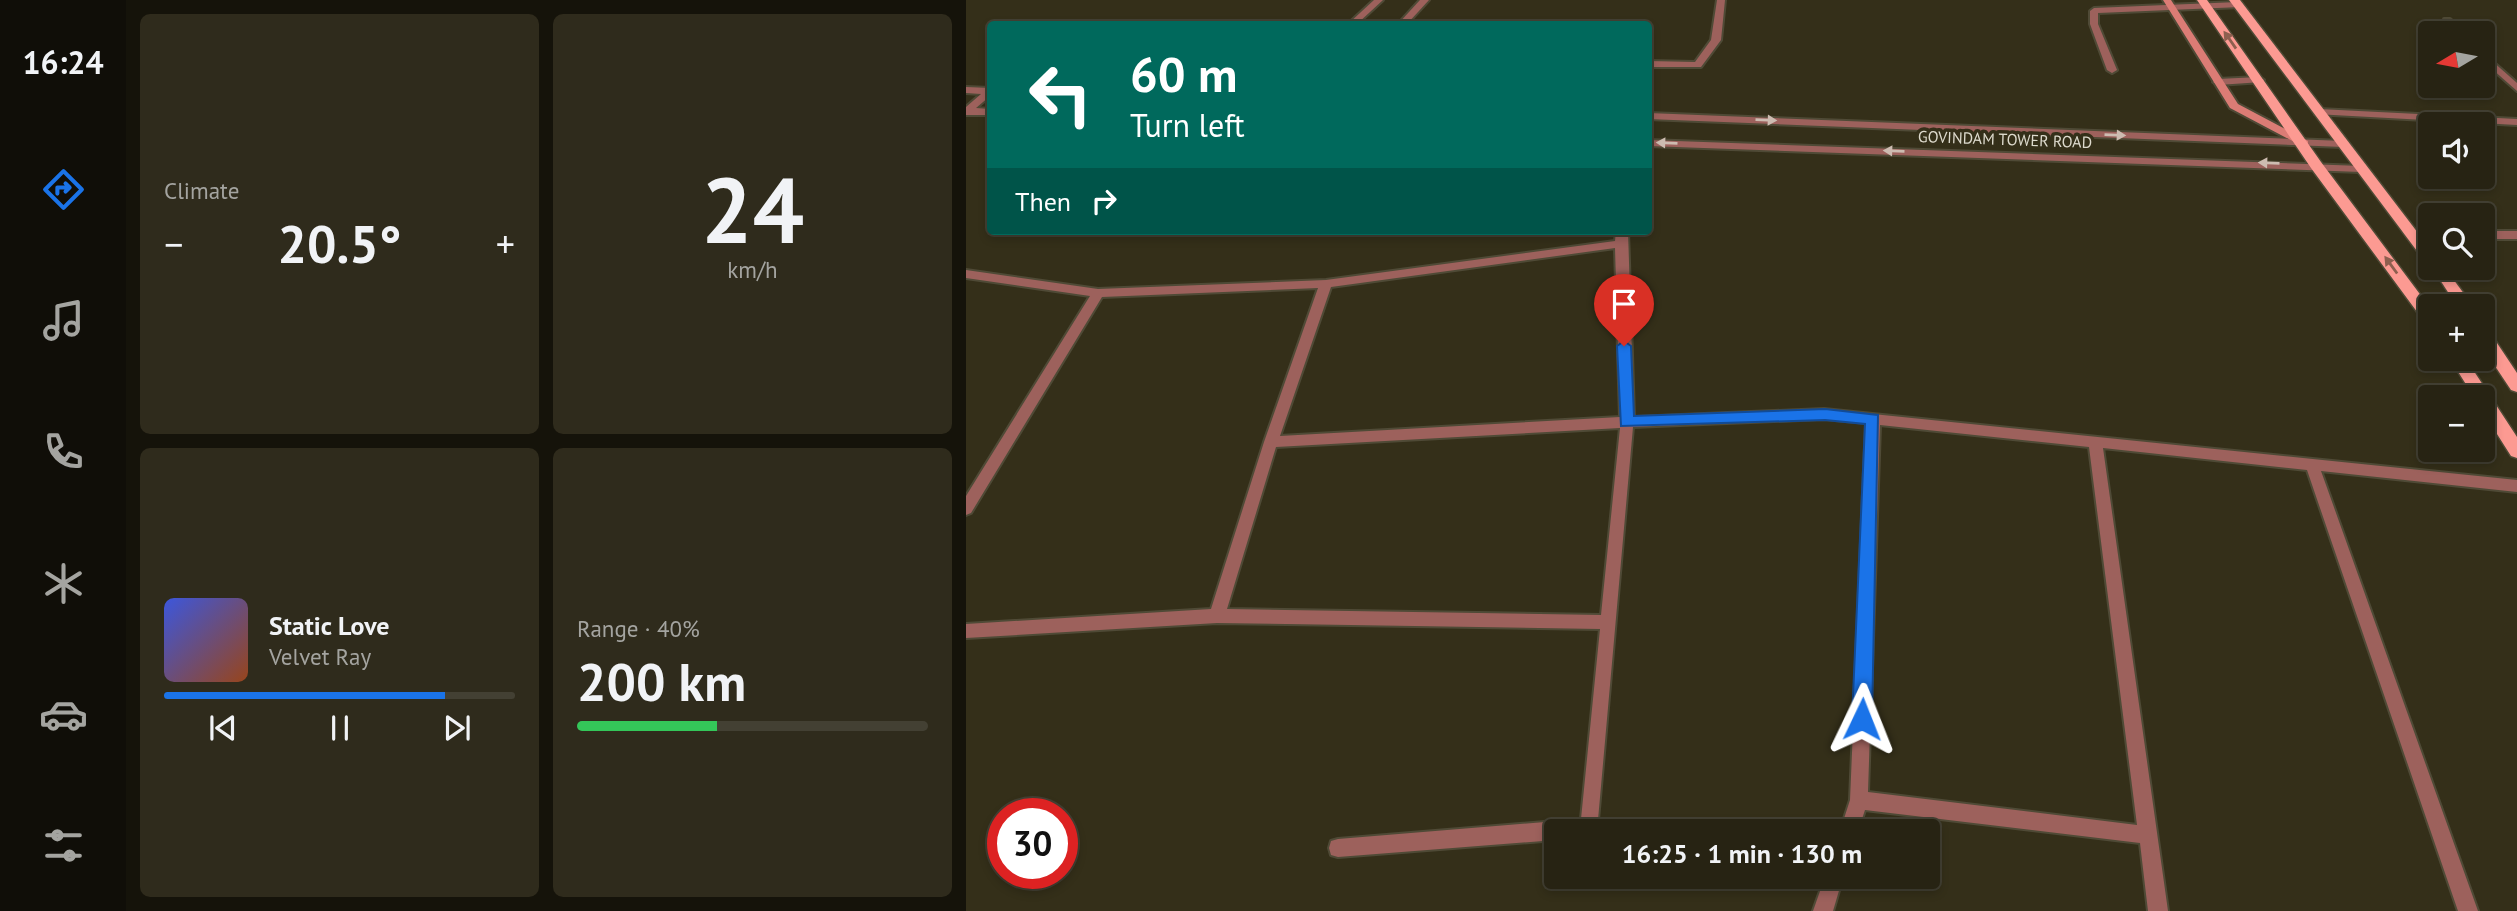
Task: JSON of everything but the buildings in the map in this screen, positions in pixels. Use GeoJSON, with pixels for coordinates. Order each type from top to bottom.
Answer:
{"type":"FeatureCollection","features":[{"type":"Feature","properties":{"kind":"main road"},"geometry":{"type":"LineString","coordinates":[[2204,3],[2304,143],[2316,165],[2418,302]]}},
{"type":"Feature","properties":{"kind":"main road"},"geometry":{"type":"LineString","coordinates":[[2236,3],[2418,243]]}},
{"type":"Feature","properties":{"kind":"main road"},"geometry":{"type":"LineString","coordinates":[[2495,353],[2517,386]]}},
{"type":"Feature","properties":{"kind":"main road"},"geometry":{"type":"LineString","coordinates":[[2467,371],[2483,392],[2517,451]]}},
{"type":"Feature","properties":{"kind":"street"},"geometry":{"type":"LineString","coordinates":[[1355,21],[1378,0]]}},
{"type":"Feature","properties":{"kind":"street"},"geometry":{"type":"LineString","coordinates":[[1405,21],[1425,0]]}},
{"type":"Feature","properties":{"kind":"street"},"geometry":{"type":"LineString","coordinates":[[1652,64],[1698,65],[1716,40],[1721,0]]}},
{"type":"Feature","properties":{"kind":"street"},"geometry":{"type":"LineString","coordinates":[[2112,69],[2094,24],[2094,11],[2169,4],[2236,3]]}},
{"type":"Feature","properties":{"kind":"street"},"geometry":{"type":"LineString","coordinates":[[2169,4],[2234,106],[2304,143]]}},
{"type":"Feature","properties":{"kind":"street"},"geometry":{"type":"LineString","coordinates":[[2496,68],[2517,88]]}},
{"type":"Feature","properties":{"kind":"street"},"geometry":{"type":"LineString","coordinates":[[2218,82],[2259,80]]}},
{"type":"Feature","properties":{"kind":"street"},"geometry":{"type":"LineString","coordinates":[[966,90],[987,91]]}},
{"type":"Feature","properties":{"kind":"street"},"geometry":{"type":"LineString","coordinates":[[966,111],[987,94]]}},
{"type":"Feature","properties":{"kind":"street"},"geometry":{"type":"LineString","coordinates":[[966,111],[987,112]]}},
{"type":"Feature","properties":{"kind":"street"},"geometry":{"type":"LineString","coordinates":[[2319,112],[2517,122]]}},
{"type":"Feature","properties":{"kind":"street","name":"GOVINDAM TOWER ROAD"},"geometry":{"type":"LineString","coordinates":[[1652,116],[2343,144]]}},
{"type":"Feature","properties":{"kind":"street","name":"GOVINDAM TOWER ROAD"},"geometry":{"type":"LineString","coordinates":[[1652,143],[2316,165],[2361,169]]}},
{"type":"Feature","properties":{"kind":"street"},"geometry":{"type":"LineString","coordinates":[[2412,235],[2418,235]]}},
{"type":"Feature","properties":{"kind":"street"},"geometry":{"type":"LineString","coordinates":[[2495,235],[2517,235]]}},
{"type":"Feature","properties":{"kind":"street"},"geometry":{"type":"LineString","coordinates":[[966,274],[1098,293],[1326,284],[1621,238],[1627,422],[1589,828],[1338,848]]}},
{"type":"Feature","properties":{"kind":"street"},"geometry":{"type":"LineString","coordinates":[[1217,616],[1271,442],[1326,284]]}},
{"type":"Feature","properties":{"kind":"street"},"geometry":{"type":"LineString","coordinates":[[966,509],[974,483],[1098,293]]}},
{"type":"Feature","properties":{"kind":"street"},"geometry":{"type":"LineString","coordinates":[[1271,442],[1825,414],[2517,486]]}},
{"type":"Feature","properties":{"kind":"street"},"geometry":{"type":"LineString","coordinates":[[1853,819],[1859,800],[1873,419]]}},
{"type":"Feature","properties":{"kind":"street"},"geometry":{"type":"LineString","coordinates":[[2095,442],[2158,911]]}},
{"type":"Feature","properties":{"kind":"street"},"geometry":{"type":"LineString","coordinates":[[2312,465],[2468,911]]}},
{"type":"Feature","properties":{"kind":"street"},"geometry":{"type":"LineString","coordinates":[[966,631],[1217,616],[1609,622]]}},
{"type":"Feature","properties":{"kind":"street"},"geometry":{"type":"LineString","coordinates":[[1859,800],[2147,835]]}},
{"type":"Feature","properties":{"kind":"street"},"geometry":{"type":"LineString","coordinates":[[1823,911],[1830,889]]}},
{"type":"Feature","properties":{"kind":"route"},"geometry":{"type":"LineString","coordinates":[[1624,346],[1627,422],[1825,414],[1873,419],[1862,719]]}}]}
